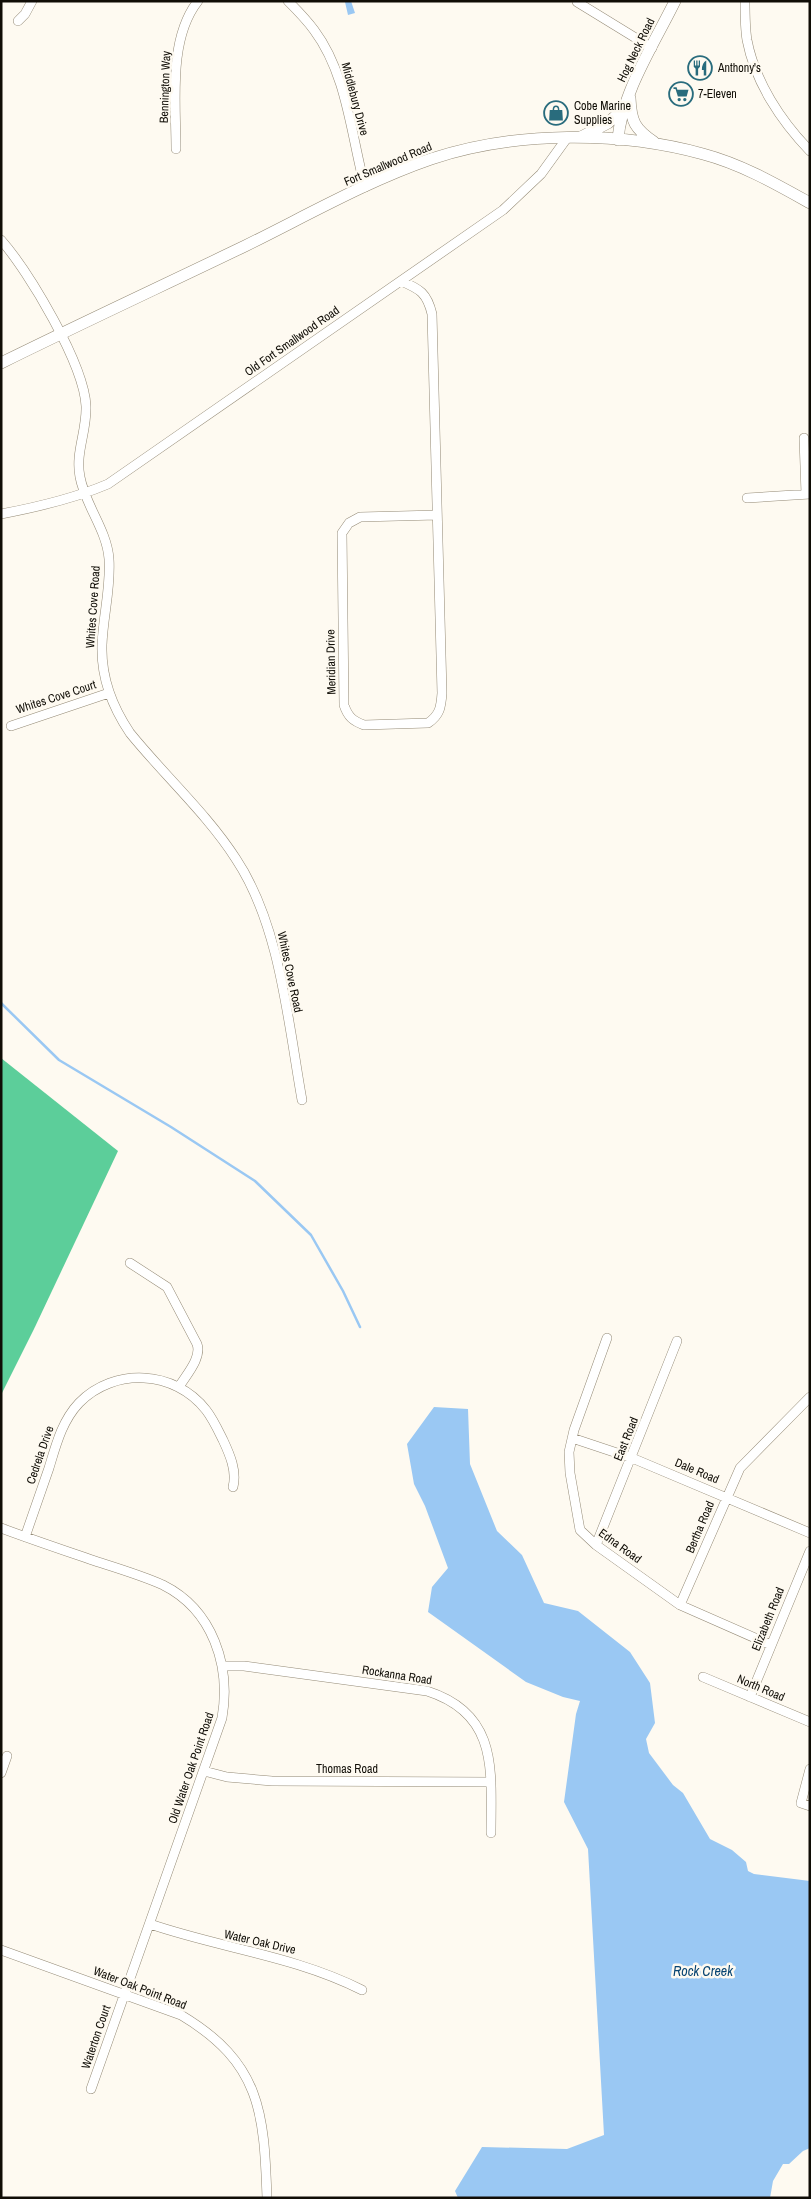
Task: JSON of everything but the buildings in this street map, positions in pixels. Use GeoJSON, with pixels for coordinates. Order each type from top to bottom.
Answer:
{"type":"FeatureCollection","features":[{"type":"Feature","properties":{"kind":"main road","name":"Hog Neck Road"},"geometry":{"type":"LineString","coordinates":[[618,140],[619,126],[628,100],[675,1]]}},
{"type":"Feature","properties":{"kind":"main road"},"geometry":{"type":"LineString","coordinates":[[573,138],[608,124],[628,100]]}},
{"type":"Feature","properties":{"kind":"main road"},"geometry":{"type":"LineString","coordinates":[[628,100],[636,128],[656,143]]}},
{"type":"Feature","properties":{"kind":"main road","name":"Fort Smallwood Road"},"geometry":{"type":"LineString","coordinates":[[1,363],[365,187],[430,160],[478,146],[573,138],[656,143],[704,154],[730,164],[778,184],[810,203]]}},
{"type":"Feature","properties":{"kind":"street"},"geometry":{"type":"LineString","coordinates":[[18,21],[25,14],[32,1]]}},
{"type":"Feature","properties":{"kind":"street","name":"Bennington Way"},"geometry":{"type":"LineString","coordinates":[[176,149],[179,45],[183,27],[190,11],[198,1]]}},
{"type":"Feature","properties":{"kind":"street","name":"Middlebury Drive"},"geometry":{"type":"LineString","coordinates":[[288,1],[314,30],[331,60],[338,77],[365,187]]}},
{"type":"Feature","properties":{"kind":"street"},"geometry":{"type":"LineString","coordinates":[[745,1],[747,40],[763,84],[777,110],[810,151]]}},
{"type":"Feature","properties":{"kind":"street"},"geometry":{"type":"LineString","coordinates":[[577,2],[652,48]]}},
{"type":"Feature","properties":{"kind":"street","name":"Old Fort Smallwood Road"},"geometry":{"type":"LineString","coordinates":[[1,514],[50,505],[108,484],[503,210],[541,174],[573,138]]}},
{"type":"Feature","properties":{"kind":"street","name":"Whites Cove Road"},"geometry":{"type":"LineString","coordinates":[[1,240],[26,272],[60,334],[85,396],[86,416],[78,463],[84,494],[98,524],[109,556],[110,579],[102,645],[104,672],[109,693],[122,721],[130,733],[224,841],[252,886],[273,944],[302,1100]]}},
{"type":"Feature","properties":{"kind":"street","name":"Meridian Drive"},"geometry":{"type":"LineString","coordinates":[[401,282],[422,292],[429,301],[432,314],[442,693],[440,711],[436,718],[428,723],[364,725],[355,722],[346,712],[344,705],[342,534],[349,523],[360,517],[437,515]]}},
{"type":"Feature","properties":{"kind":"street"},"geometry":{"type":"LineString","coordinates":[[747,498],[808,494],[804,438]]}},
{"type":"Feature","properties":{"kind":"street","name":"Whites Cove Court"},"geometry":{"type":"LineString","coordinates":[[11,726],[109,693]]}},
{"type":"Feature","properties":{"kind":"street"},"geometry":{"type":"LineString","coordinates":[[130,1262],[167,1287],[199,1349],[197,1358],[179,1387]]}},
{"type":"Feature","properties":{"kind":"street","name":"Edna Road"},"geometry":{"type":"LineString","coordinates":[[607,1338],[572,1438],[569,1465],[578,1523],[585,1536],[596,1545],[680,1605],[771,1645]]}},
{"type":"Feature","properties":{"kind":"street","name":"East Road"},"geometry":{"type":"LineString","coordinates":[[596,1545],[677,1341]]}},
{"type":"Feature","properties":{"kind":"street","name":"Cedrela Drive"},"geometry":{"type":"LineString","coordinates":[[25,1536],[59,1436],[71,1413],[80,1403],[100,1388],[127,1378],[155,1379],[179,1387],[199,1402],[212,1419],[233,1466],[234,1487]]}},
{"type":"Feature","properties":{"kind":"street","name":"Bertha Road"},"geometry":{"type":"LineString","coordinates":[[680,1605],[740,1468],[810,1397]]}},
{"type":"Feature","properties":{"kind":"street","name":"Dale Road"},"geometry":{"type":"LineString","coordinates":[[572,1438],[632,1458],[810,1533]]}},
{"type":"Feature","properties":{"kind":"street","name":"Old Water Oak Point Road"},"geometry":{"type":"LineString","coordinates":[[1,1528],[152,1581],[171,1591],[189,1604],[206,1622],[212,1632],[222,1666],[225,1681],[224,1706],[204,1771],[125,1994]]}},
{"type":"Feature","properties":{"kind":"street","name":"Elizabeth Road"},"geometry":{"type":"LineString","coordinates":[[750,1697],[810,1551]]}},
{"type":"Feature","properties":{"kind":"street","name":"Rockanna Road"},"geometry":{"type":"LineString","coordinates":[[222,1666],[244,1666],[418,1690],[447,1699],[472,1718],[482,1734],[489,1754],[491,1833]]}},
{"type":"Feature","properties":{"kind":"street","name":"North Road"},"geometry":{"type":"LineString","coordinates":[[703,1677],[810,1722]]}},
{"type":"Feature","properties":{"kind":"street"},"geometry":{"type":"LineString","coordinates":[[1,1773],[8,1756]]}},
{"type":"Feature","properties":{"kind":"street"},"geometry":{"type":"LineString","coordinates":[[805,1805],[810,1769]]}},
{"type":"Feature","properties":{"kind":"street","name":"Thomas Road"},"geometry":{"type":"LineString","coordinates":[[204,1771],[227,1777],[272,1781],[491,1782]]}},
{"type":"Feature","properties":{"kind":"street","name":"Water Oak Drive"},"geometry":{"type":"LineString","coordinates":[[150,1924],[186,1936],[295,1963],[338,1978],[362,1990]]}},
{"type":"Feature","properties":{"kind":"street","name":"Water Oak Point Road"},"geometry":{"type":"LineString","coordinates":[[1,1950],[182,2015],[204,2029],[236,2060],[256,2098],[262,2122],[267,2198]]}},
{"type":"Feature","properties":{"kind":"street","name":"Waterton Court"},"geometry":{"type":"LineString","coordinates":[[91,2089],[125,1994]]}},
{"type":"Feature","properties":{"kind":"green space"},"geometry":{"type":"Polygon","coordinates":[[[1,1058],[118,1151],[1,1395],[1,1058]]]}},
{"type":"Feature","properties":{"kind":"water"},"geometry":{"type":"Polygon","coordinates":[[[351,1],[355,13],[348,15],[345,2],[351,1]]]}},
{"type":"Feature","properties":{"kind":"water","name":"Rock Creek"},"geometry":{"type":"Polygon","coordinates":[[[434,1407],[468,1409],[470,1464],[497,1531],[522,1555],[544,1603],[578,1611],[630,1652],[650,1683],[655,1723],[646,1739],[649,1753],[673,1785],[683,1793],[710,1839],[732,1850],[746,1862],[748,1871],[754,1874],[810,1881],[810,2148],[803,2151],[789,2164],[783,2164],[773,2181],[770,2198],[458,2198],[455,2191],[482,2147],[567,2149],[604,2135],[588,1849],[564,1802],[576,1714],[580,1701],[563,1697],[526,1682],[428,1612],[432,1587],[448,1568],[425,1506],[414,1484],[407,1444],[434,1407]]]}},
{"type":"Feature","properties":{"kind":"waterway"},"geometry":{"type":"LineString","coordinates":[[1,1003],[59,1060],[171,1127],[255,1181],[311,1235],[343,1291],[360,1327]]}},
{"type":"Feature","properties":{"kind":"place","name":"Anthony's"},"geometry":{"type":"Point","coordinates":[700,68]}},
{"type":"Feature","properties":{"kind":"place","name":"7-Eleven"},"geometry":{"type":"Point","coordinates":[681,94]}},
{"type":"Feature","properties":{"kind":"place","name":"Cobe Marine Supplies"},"geometry":{"type":"Point","coordinates":[556,113]}}]}
